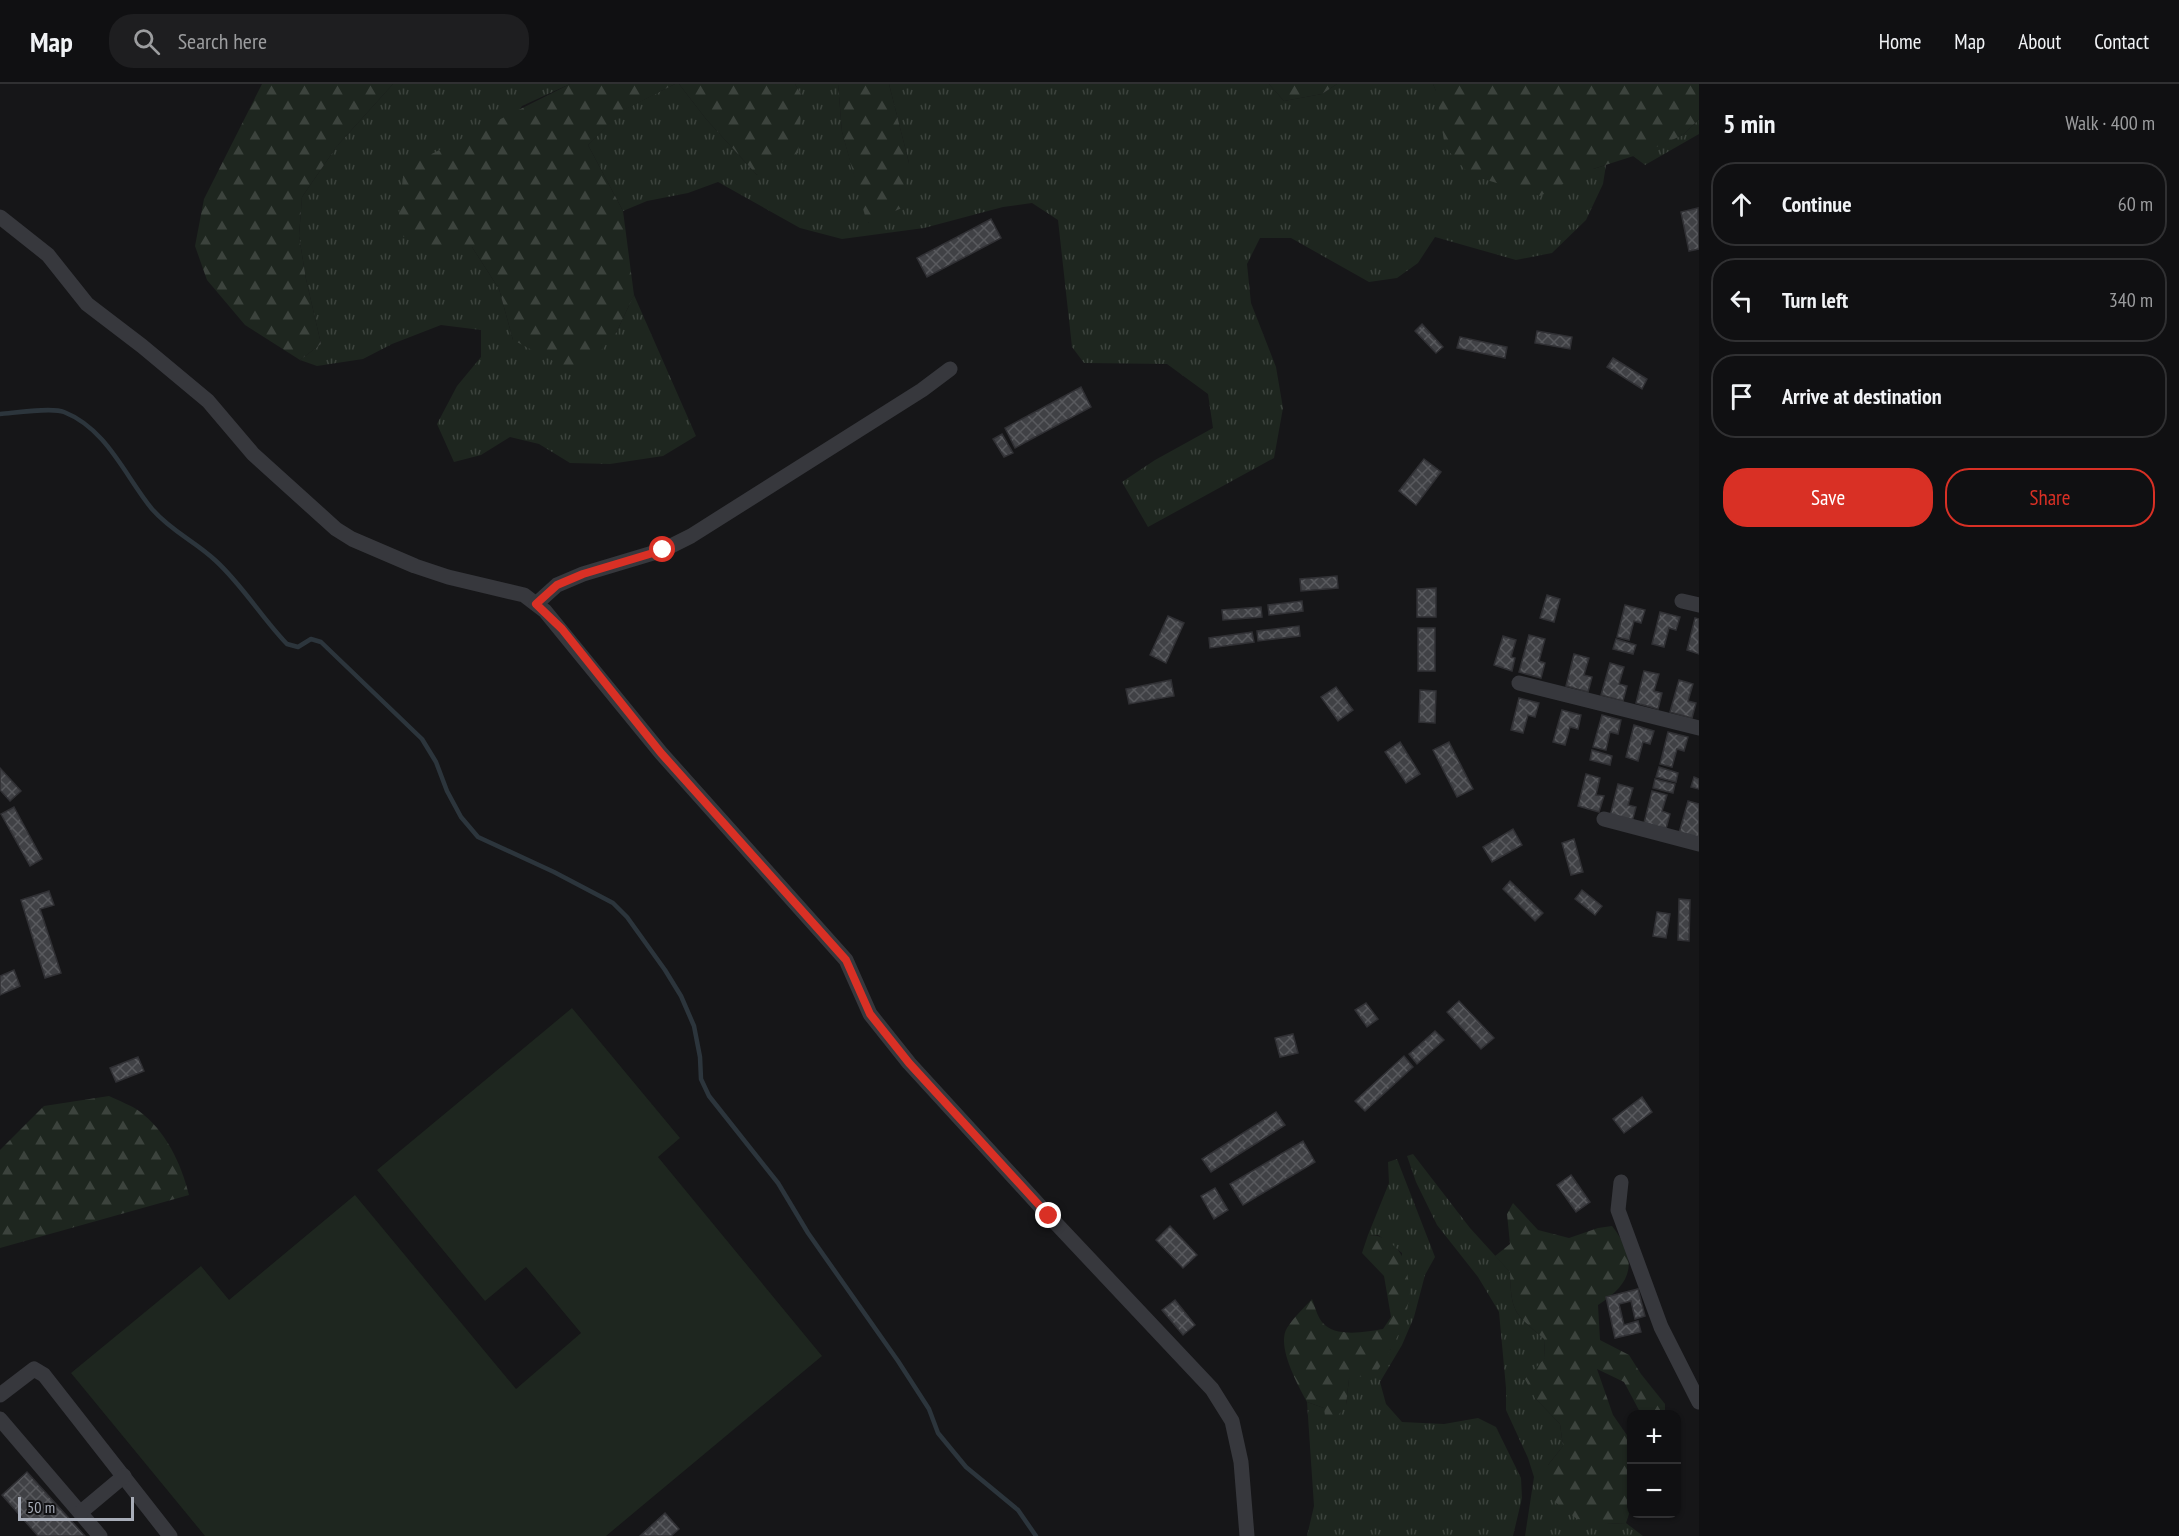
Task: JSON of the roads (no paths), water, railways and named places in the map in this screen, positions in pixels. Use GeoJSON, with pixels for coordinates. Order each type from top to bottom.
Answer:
{"type":"FeatureCollection","features":[{"type":"Feature","properties":{"kind":"street"},"geometry":{"type":"LineString","coordinates":[[0,217],[48,255],[87,304],[208,401],[253,454],[336,529],[352,539],[415,566],[459,580],[524,595],[562,629],[661,753],[846,960],[870,1014],[909,1063],[1212,1389],[1233,1421],[1241,1462],[1247,1536]]}},
{"type":"Feature","properties":{"kind":"street"},"geometry":{"type":"LineString","coordinates":[[536,604],[557,585],[583,574],[663,550],[691,536],[922,390],[950,369]]}},
{"type":"Feature","properties":{"kind":"street"},"geometry":{"type":"LineString","coordinates":[[1682,601],[1699,605]]}},
{"type":"Feature","properties":{"kind":"street"},"geometry":{"type":"LineString","coordinates":[[1519,683],[1699,728]]}},
{"type":"Feature","properties":{"kind":"street"},"geometry":{"type":"LineString","coordinates":[[1604,819],[1699,844]]}},
{"type":"Feature","properties":{"kind":"street"},"geometry":{"type":"LineString","coordinates":[[1621,1182],[1618,1210],[1661,1327],[1699,1402]]}},
{"type":"Feature","properties":{"kind":"street"},"geometry":{"type":"LineString","coordinates":[[0,1395],[34,1369],[44,1375],[171,1536]]}},
{"type":"Feature","properties":{"kind":"street"},"geometry":{"type":"LineString","coordinates":[[0,1419],[100,1536]]}},
{"type":"Feature","properties":{"kind":"street"},"geometry":{"type":"LineString","coordinates":[[81,1512],[124,1476]]}},
{"type":"Feature","properties":{"kind":"waterway"},"geometry":{"type":"LineString","coordinates":[[0,414],[42,410],[64,412],[92,430],[114,454],[152,509],[167,524],[208,554],[226,571],[287,644],[298,647],[311,639],[321,642],[422,739],[436,762],[447,791],[461,817],[478,837],[554,872],[613,903],[627,917],[681,996],[694,1026],[700,1057],[701,1079],[709,1096],[778,1183],[808,1233],[929,1409],[938,1433],[966,1467],[1018,1510],[1036,1536]]}}]}
